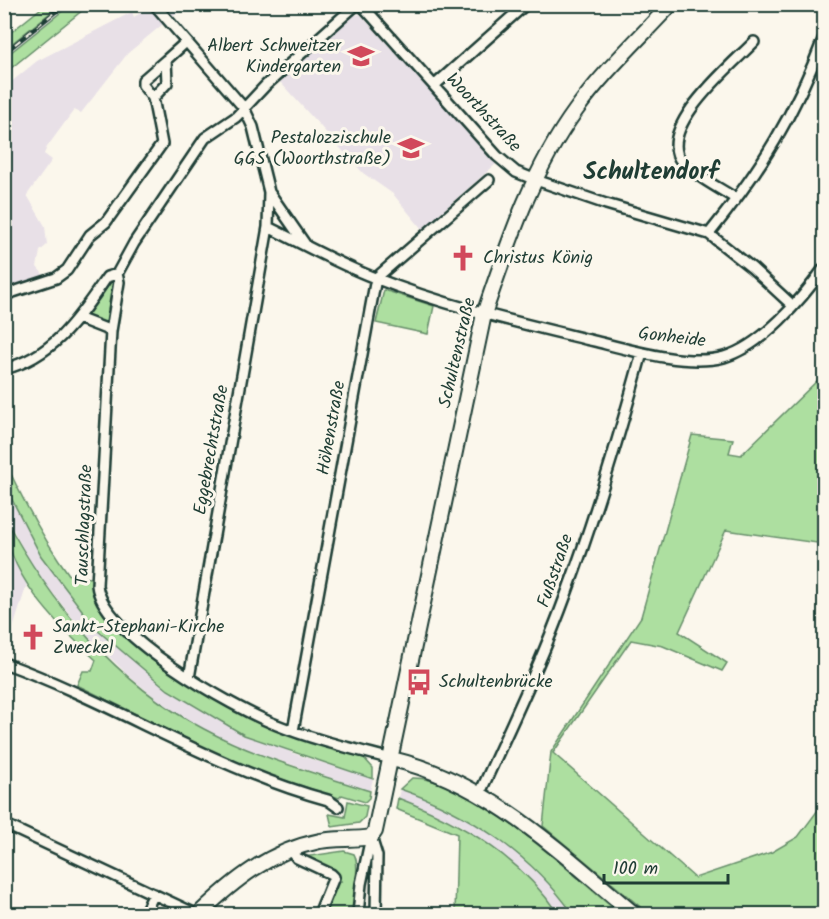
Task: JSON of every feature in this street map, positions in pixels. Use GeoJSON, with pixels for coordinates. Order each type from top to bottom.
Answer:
{"type":"FeatureCollection","features":[{"type":"Feature","properties":{"kind":"main road","name":"Schultenstraße"},"geometry":{"type":"LineString","coordinates":[[371,837],[389,773],[484,314],[508,244],[536,180],[559,136],[582,102],[671,4]]}},
{"type":"Feature","properties":{"kind":"main road"},"geometry":{"type":"LineString","coordinates":[[392,759],[482,788],[634,915]]}},
{"type":"Feature","properties":{"kind":"main road"},"geometry":{"type":"LineString","coordinates":[[197,915],[241,875],[291,849],[319,841],[371,837]]}},
{"type":"Feature","properties":{"kind":"street"},"geometry":{"type":"LineString","coordinates":[[154,4],[185,43],[244,108],[253,127],[269,192],[306,245]]}},
{"type":"Feature","properties":{"kind":"street","name":"Tauschlagstraße"},"geometry":{"type":"LineString","coordinates":[[357,4],[266,85],[236,117],[205,138],[134,243],[117,274],[119,282],[111,332],[97,592],[106,609],[130,633],[189,678],[224,700],[293,731],[392,759]]}},
{"type":"Feature","properties":{"kind":"street","name":"Woorthstraße"},"geometry":{"type":"LineString","coordinates":[[361,4],[497,156],[516,172],[606,204],[709,234],[790,308]]}},
{"type":"Feature","properties":{"kind":"street"},"geometry":{"type":"LineString","coordinates":[[435,85],[526,4]]}},
{"type":"Feature","properties":{"kind":"street"},"geometry":{"type":"LineString","coordinates":[[709,234],[772,150],[793,112],[825,37]]}},
{"type":"Feature","properties":{"kind":"street"},"geometry":{"type":"LineString","coordinates":[[736,199],[681,160],[676,148],[677,135],[686,113],[754,42]]}},
{"type":"Feature","properties":{"kind":"street"},"geometry":{"type":"LineString","coordinates":[[4,295],[56,278],[68,270],[90,235],[106,222],[124,198],[162,144],[153,98],[143,85],[143,80],[185,43]]}},
{"type":"Feature","properties":{"kind":"street"},"geometry":{"type":"LineString","coordinates":[[153,98],[167,83],[166,60]]}},
{"type":"Feature","properties":{"kind":"street"},"geometry":{"type":"LineString","coordinates":[[376,279],[489,180]]}},
{"type":"Feature","properties":{"kind":"street","name":"Eggebrechtstraße"},"geometry":{"type":"LineString","coordinates":[[189,678],[268,227],[269,192]]}},
{"type":"Feature","properties":{"kind":"street","name":"Gonheide"},"geometry":{"type":"LineString","coordinates":[[268,227],[376,279],[484,314],[642,353],[706,360],[723,357],[754,342],[790,308],[825,268]]}},
{"type":"Feature","properties":{"kind":"street","name":"Tauschlagstraße"},"geometry":{"type":"LineString","coordinates":[[4,369],[36,357],[54,345],[78,318],[107,277],[117,274]]}},
{"type":"Feature","properties":{"kind":"street","name":"Höhenstraße"},"geometry":{"type":"LineString","coordinates":[[293,731],[376,279]]}},
{"type":"Feature","properties":{"kind":"street"},"geometry":{"type":"LineString","coordinates":[[78,318],[111,332]]}},
{"type":"Feature","properties":{"kind":"street","name":"Fußstraße"},"geometry":{"type":"LineString","coordinates":[[482,788],[541,659],[568,591],[624,418],[642,353]]}},
{"type":"Feature","properties":{"kind":"street"},"geometry":{"type":"LineString","coordinates":[[4,663],[68,688],[249,774],[328,800],[338,807]]}},
{"type":"Feature","properties":{"kind":"street"},"geometry":{"type":"LineString","coordinates":[[4,824],[197,915]]}},
{"type":"Feature","properties":{"kind":"street"},"geometry":{"type":"LineString","coordinates":[[358,915],[361,884],[371,837]]}},
{"type":"Feature","properties":{"kind":"street"},"geometry":{"type":"LineString","coordinates":[[371,837],[377,856],[376,915]]}},
{"type":"Feature","properties":{"kind":"street"},"geometry":{"type":"LineString","coordinates":[[291,849],[297,858],[332,874],[334,878],[319,915]]}},
{"type":"Feature","properties":{"kind":"street"},"geometry":{"type":"LineString","coordinates":[[144,915],[154,894]]}},
{"type":"Feature","properties":{"kind":"shaded area"},"geometry":{"type":"Polygon","coordinates":[[[60,5],[70,5],[5,57],[5,49],[60,5]]]}},
{"type":"Feature","properties":{"kind":"shaded area"},"geometry":{"type":"Polygon","coordinates":[[[153,5],[186,5],[128,53],[81,113],[74,110],[47,147],[44,154],[52,160],[27,195],[45,226],[47,245],[40,251],[37,267],[48,280],[5,295],[4,107],[7,104],[5,87],[37,61],[132,12],[134,17],[153,5]]]}},
{"type":"Feature","properties":{"kind":"shaded area","name":"Pestalozzischule GGS (Woorthstraße)"},"geometry":{"type":"Polygon","coordinates":[[[360,14],[496,164],[422,229],[393,194],[363,173],[280,82],[355,15],[360,14]]]}},
{"type":"Feature","properties":{"kind":"shaded area"},"geometry":{"type":"Polygon","coordinates":[[[5,486],[41,556],[97,630],[292,753],[373,779],[370,791],[254,752],[204,729],[173,712],[131,678],[83,631],[33,568],[5,514],[5,486]]]}},
{"type":"Feature","properties":{"kind":"shaded area"},"geometry":{"type":"Polygon","coordinates":[[[5,537],[27,584],[5,654],[5,537]]]}},
{"type":"Feature","properties":{"kind":"shaded area"},"geometry":{"type":"Polygon","coordinates":[[[400,789],[427,799],[484,827],[524,860],[558,893],[573,914],[558,914],[527,876],[509,860],[460,825],[398,798],[400,789]]]}},
{"type":"Feature","properties":{"kind":"green space"},"geometry":{"type":"Polygon","coordinates":[[[45,5],[60,5],[5,49],[5,37],[45,5]]]}},
{"type":"Feature","properties":{"kind":"green space"},"geometry":{"type":"Polygon","coordinates":[[[70,5],[89,5],[5,73],[5,57],[70,5]]]}},
{"type":"Feature","properties":{"kind":"green space"},"geometry":{"type":"Polygon","coordinates":[[[109,281],[115,283],[108,324],[105,325],[86,315],[109,281]]]}},
{"type":"Feature","properties":{"kind":"green space"},"geometry":{"type":"Polygon","coordinates":[[[384,290],[434,306],[428,334],[376,323],[384,290]]]}},
{"type":"Feature","properties":{"kind":"green space"},"geometry":{"type":"Polygon","coordinates":[[[824,374],[824,544],[726,530],[679,632],[727,663],[722,671],[663,646],[631,640],[553,753],[695,878],[772,852],[798,837],[818,810],[824,811],[824,914],[649,914],[543,826],[551,752],[641,617],[692,435],[733,439],[729,453],[741,455],[824,374]]]}},
{"type":"Feature","properties":{"kind":"green space"},"geometry":{"type":"Polygon","coordinates":[[[4,459],[26,505],[51,548],[70,576],[91,578],[96,602],[108,618],[193,685],[268,726],[364,758],[373,768],[373,779],[244,735],[168,690],[97,630],[41,556],[5,486],[4,459]]]}},
{"type":"Feature","properties":{"kind":"green space"},"geometry":{"type":"Polygon","coordinates":[[[4,516],[42,579],[64,609],[114,665],[142,689],[172,710],[224,739],[286,764],[370,791],[369,798],[365,802],[342,795],[339,798],[244,767],[77,685],[83,671],[92,671],[96,660],[35,596],[13,557],[4,516]]]}},
{"type":"Feature","properties":{"kind":"green space"},"geometry":{"type":"Polygon","coordinates":[[[412,778],[436,782],[463,793],[491,810],[550,854],[620,914],[573,914],[538,873],[497,838],[450,810],[400,789],[412,778]]]}},
{"type":"Feature","properties":{"kind":"green space"},"geometry":{"type":"Polygon","coordinates":[[[398,798],[466,830],[507,858],[543,893],[558,914],[455,914],[457,834],[396,809],[398,798]]]}},
{"type":"Feature","properties":{"kind":"green space"},"geometry":{"type":"Polygon","coordinates":[[[348,801],[367,806],[365,817],[359,823],[332,827],[329,814],[345,817],[348,801]]]}},
{"type":"Feature","properties":{"kind":"green space"},"geometry":{"type":"Polygon","coordinates":[[[344,851],[354,854],[357,866],[352,914],[323,914],[337,882],[342,881],[338,881],[337,872],[303,857],[344,851]]]}},
{"type":"Feature","properties":{"kind":"railway"},"geometry":{"type":"LineString","coordinates":[[4,53],[65,4]]}},
{"type":"Feature","properties":{"kind":"place","name":"Albert Schweitzer Kindergarten"},"geometry":{"type":"Point","coordinates":[361,56]}},
{"type":"Feature","properties":{"kind":"place","name":"Pestalozzischule GGS (Woorthstraße)"},"geometry":{"type":"Point","coordinates":[411,148]}},
{"type":"Feature","properties":{"kind":"place","name":"Christus König"},"geometry":{"type":"Point","coordinates":[463,258]}},
{"type":"Feature","properties":{"kind":"place","name":"Sankt-Stephani-Kirche Zweckel"},"geometry":{"type":"Point","coordinates":[33,637]}},
{"type":"Feature","properties":{"kind":"place","name":"Schultenbrücke"},"geometry":{"type":"Point","coordinates":[419,682]}},
{"type":"Feature","properties":{"kind":"district","name":"Schultendorf"},"geometry":{"type":"Point","coordinates":[651,172]}}]}
